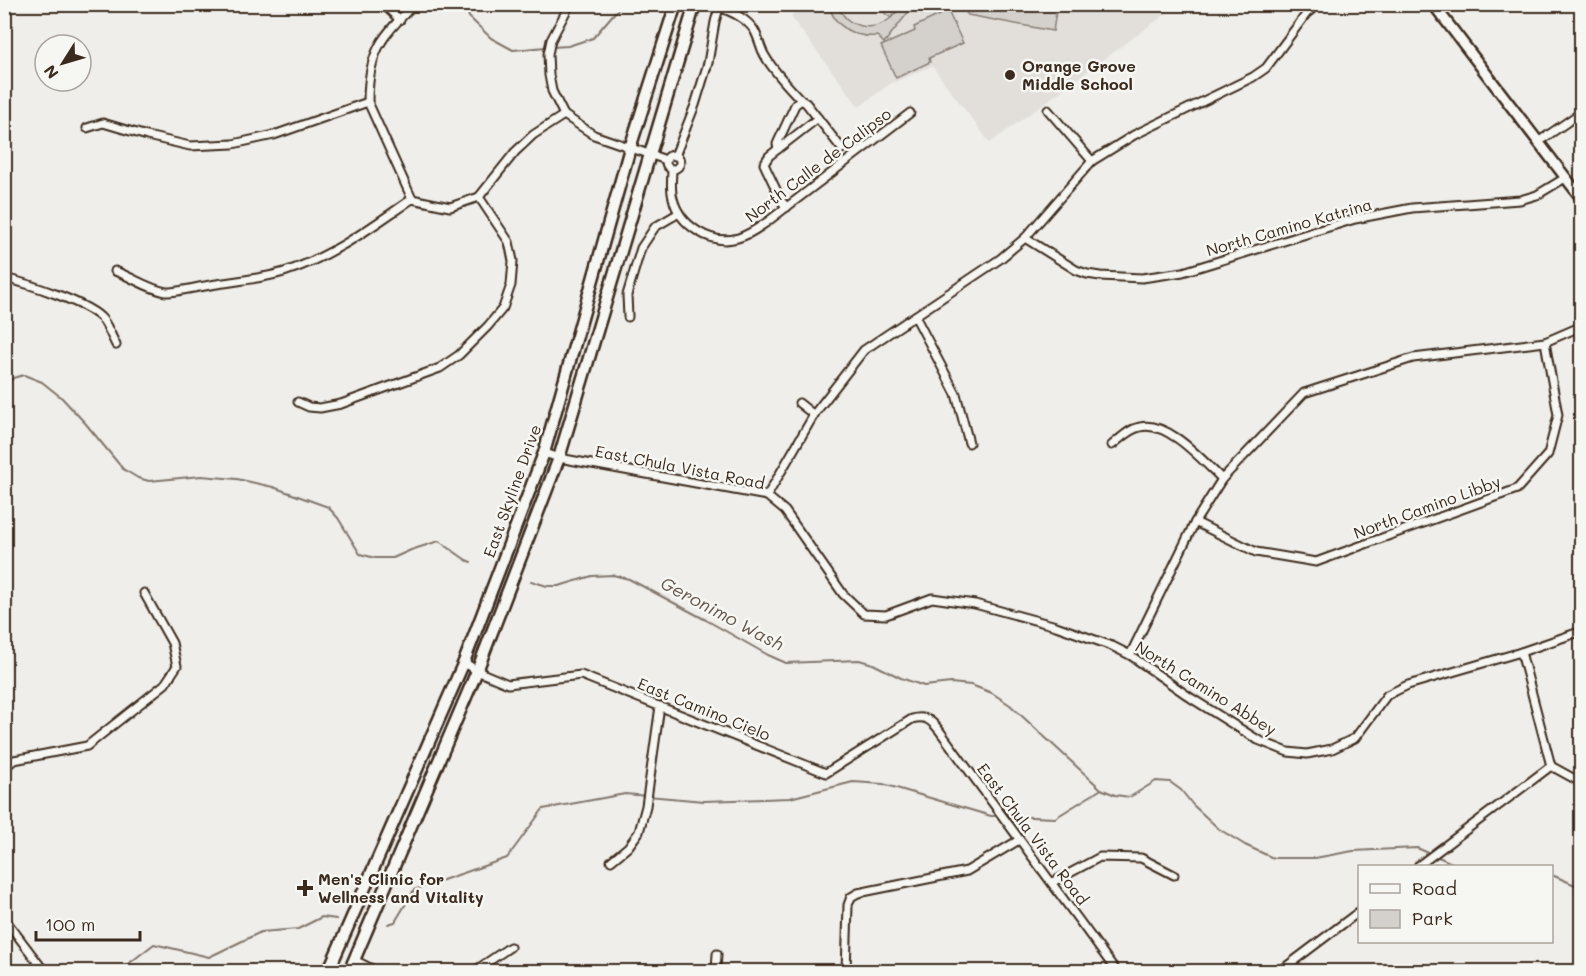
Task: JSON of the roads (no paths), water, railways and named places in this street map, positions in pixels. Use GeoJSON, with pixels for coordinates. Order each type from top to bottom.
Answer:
{"type":"FeatureCollection","features":[{"type":"Feature","properties":{"kind":"main road","name":"East Skyline Drive"},"geometry":{"type":"LineString","coordinates":[[328,972],[464,662],[544,453],[630,148],[676,4]]}},
{"type":"Feature","properties":{"kind":"main road","name":"East Skyline Drive"},"geometry":{"type":"LineString","coordinates":[[349,972],[477,671],[559,458],[695,4]]}},
{"type":"Feature","properties":{"kind":"main road"},"geometry":{"type":"LineString","coordinates":[[1433,4],[1581,199]]}},
{"type":"Feature","properties":{"kind":"street"},"geometry":{"type":"LineString","coordinates":[[383,4],[400,20]]}},
{"type":"Feature","properties":{"kind":"street"},"geometry":{"type":"LineString","coordinates":[[412,199],[368,102],[368,88],[373,62],[382,41],[414,4]]}},
{"type":"Feature","properties":{"kind":"street"},"geometry":{"type":"LineString","coordinates":[[570,4],[551,40],[548,54],[552,91],[564,115],[594,135],[666,160]]}},
{"type":"Feature","properties":{"kind":"street"},"geometry":{"type":"LineString","coordinates":[[768,496],[814,415],[864,350],[1000,259],[1025,238],[1092,162],[1134,135],[1253,77],[1266,68],[1307,13],[1319,4]]}},
{"type":"Feature","properties":{"kind":"street"},"geometry":{"type":"LineString","coordinates":[[675,156],[708,63],[719,6],[740,16],[748,23],[773,68],[806,103],[842,149]]}},
{"type":"Feature","properties":{"kind":"street"},"geometry":{"type":"LineString","coordinates":[[778,149],[777,144],[781,134],[795,105],[801,100]]}},
{"type":"Feature","properties":{"kind":"street"},"geometry":{"type":"LineString","coordinates":[[87,128],[104,123],[190,146],[233,144],[274,135],[368,102]]}},
{"type":"Feature","properties":{"kind":"street"},"geometry":{"type":"LineString","coordinates":[[1048,110],[1092,162]]}},
{"type":"Feature","properties":{"kind":"street","name":"North Calle de Calipso"},"geometry":{"type":"LineString","coordinates":[[679,213],[696,230],[714,238],[728,240],[750,233],[910,113]]}},
{"type":"Feature","properties":{"kind":"street"},"geometry":{"type":"LineString","coordinates":[[115,271],[168,292],[283,272],[338,249],[412,199],[450,207],[480,197],[515,152],[533,135],[564,115]]}},
{"type":"Feature","properties":{"kind":"street"},"geometry":{"type":"LineString","coordinates":[[1538,142],[1575,116],[1581,116]]}},
{"type":"Feature","properties":{"kind":"street"},"geometry":{"type":"LineString","coordinates":[[786,207],[765,164],[769,156],[818,118]]}},
{"type":"Feature","properties":{"kind":"street"},"geometry":{"type":"LineString","coordinates":[[666,160],[675,156]]}},
{"type":"Feature","properties":{"kind":"street"},"geometry":{"type":"LineString","coordinates":[[672,169],[679,165],[675,156]]}},
{"type":"Feature","properties":{"kind":"street"},"geometry":{"type":"LineString","coordinates":[[666,160],[667,166],[672,169]]}},
{"type":"Feature","properties":{"kind":"street"},"geometry":{"type":"LineString","coordinates":[[628,317],[627,295],[641,248],[655,227],[679,213],[671,188],[672,169]]}},
{"type":"Feature","properties":{"kind":"street","name":"North Camino Katrina"},"geometry":{"type":"LineString","coordinates":[[1025,238],[1076,270],[1087,274],[1142,278],[1183,272],[1355,219],[1412,208],[1520,200],[1537,195],[1565,178]]}},
{"type":"Feature","properties":{"kind":"street"},"geometry":{"type":"LineString","coordinates":[[298,402],[309,407],[320,408],[341,404],[440,368],[459,355],[488,327],[503,308],[511,285],[513,261],[509,242],[480,197]]}},
{"type":"Feature","properties":{"kind":"street"},"geometry":{"type":"LineString","coordinates":[[4,278],[27,284],[84,306],[102,319],[116,345]]}},
{"type":"Feature","properties":{"kind":"street"},"geometry":{"type":"LineString","coordinates":[[915,316],[956,394],[969,443]]}},
{"type":"Feature","properties":{"kind":"street"},"geometry":{"type":"LineString","coordinates":[[1130,655],[1194,522],[1222,478],[1304,393],[1413,358],[1545,342],[1581,326]]}},
{"type":"Feature","properties":{"kind":"street","name":"North Camino Libby"},"geometry":{"type":"LineString","coordinates":[[1194,522],[1256,552],[1316,562],[1517,489],[1548,454],[1558,415],[1545,342]]}},
{"type":"Feature","properties":{"kind":"street"},"geometry":{"type":"LineString","coordinates":[[799,403],[814,415]]}},
{"type":"Feature","properties":{"kind":"street"},"geometry":{"type":"LineString","coordinates":[[1112,445],[1138,427],[1155,427],[1174,435],[1222,478]]}},
{"type":"Feature","properties":{"kind":"street","name":"East Chula Vista Road"},"geometry":{"type":"LineString","coordinates":[[544,453],[559,458],[768,496],[785,512],[843,594],[864,614]]}},
{"type":"Feature","properties":{"kind":"street"},"geometry":{"type":"LineString","coordinates":[[4,768],[14,760],[87,746],[165,684],[177,666],[172,643],[144,593]]}},
{"type":"Feature","properties":{"kind":"street","name":"North Camino Abbey"},"geometry":{"type":"LineString","coordinates":[[864,614],[886,615],[932,598],[975,604],[1056,626],[1112,646],[1130,655],[1191,698],[1258,740],[1288,752],[1307,754],[1332,749],[1355,738],[1387,695],[1408,685],[1521,652],[1581,631]]}},
{"type":"Feature","properties":{"kind":"street"},"geometry":{"type":"LineString","coordinates":[[1521,652],[1551,766],[1581,783]]}},
{"type":"Feature","properties":{"kind":"street","name":"East Camino Cielo"},"geometry":{"type":"LineString","coordinates":[[464,662],[477,671],[508,684],[581,675],[826,773],[912,719],[923,717]]}},
{"type":"Feature","properties":{"kind":"street"},"geometry":{"type":"LineString","coordinates":[[611,861],[628,847],[639,832],[646,806],[660,706]]}},
{"type":"Feature","properties":{"kind":"street","name":"East Chula Vista Road"},"geometry":{"type":"LineString","coordinates":[[923,717],[939,730],[1117,972]]}},
{"type":"Feature","properties":{"kind":"street"},"geometry":{"type":"LineString","coordinates":[[1421,865],[1551,766]]}},
{"type":"Feature","properties":{"kind":"street"},"geometry":{"type":"LineString","coordinates":[[846,972],[848,904],[851,897],[858,893],[967,871],[1019,840]]}},
{"type":"Feature","properties":{"kind":"street"},"geometry":{"type":"LineString","coordinates":[[1053,882],[1100,857],[1141,858],[1174,875]]}},
{"type":"Feature","properties":{"kind":"street"},"geometry":{"type":"LineString","coordinates":[[1280,972],[1358,912]]}},
{"type":"Feature","properties":{"kind":"street"},"geometry":{"type":"LineString","coordinates":[[4,918],[45,972]]}},
{"type":"Feature","properties":{"kind":"street"},"geometry":{"type":"LineString","coordinates":[[473,972],[510,947]]}},
{"type":"Feature","properties":{"kind":"street"},"geometry":{"type":"LineString","coordinates":[[716,972],[717,954]]}},
{"type":"Feature","properties":{"kind":"street"},"geometry":{"type":"LineString","coordinates":[[354,960],[378,972]]}},
{"type":"Feature","properties":{"kind":"waterway"},"geometry":{"type":"LineString","coordinates":[[465,4],[469,17],[491,38],[513,50],[546,47]]}},
{"type":"Feature","properties":{"kind":"waterway"},"geometry":{"type":"LineString","coordinates":[[552,47],[568,46],[593,38],[616,11],[627,4]]}},
{"type":"Feature","properties":{"kind":"waterway","name":"Geronimo Wash"},"geometry":{"type":"LineString","coordinates":[[4,389],[13,378],[24,375],[42,382],[62,398],[123,469],[138,478],[149,481],[201,476],[237,479],[273,487],[328,507],[338,518],[360,554],[375,558],[393,558],[439,541],[471,562]]}},
{"type":"Feature","properties":{"kind":"waterway","name":"Geronimo Wash"},"geometry":{"type":"LineString","coordinates":[[531,581],[547,586],[559,586],[592,576],[613,575],[629,579],[786,663],[859,660],[924,686],[951,683],[971,685],[992,693],[1010,705],[1101,789],[1115,795],[1130,797],[1156,781],[1170,782],[1181,790],[1193,805],[1219,829],[1273,858],[1315,858],[1353,851],[1417,848],[1431,854]]}},
{"type":"Feature","properties":{"kind":"waterway"},"geometry":{"type":"LineString","coordinates":[[388,924],[395,922],[414,890],[507,858],[543,809],[625,794],[704,801],[790,798],[853,782],[883,784],[991,816],[1000,816]]}},
{"type":"Feature","properties":{"kind":"waterway"},"geometry":{"type":"LineString","coordinates":[[1006,816],[1055,818],[1100,790]]}},
{"type":"Feature","properties":{"kind":"waterway","name":"Geronimo Wash"},"geometry":{"type":"LineString","coordinates":[[1436,856],[1454,864],[1464,865]]}},
{"type":"Feature","properties":{"kind":"waterway","name":"Geronimo Wash"},"geometry":{"type":"LineString","coordinates":[[1553,875],[1582,888]]}},
{"type":"Feature","properties":{"kind":"waterway"},"geometry":{"type":"LineString","coordinates":[[118,972],[154,944],[209,957],[261,932],[298,929],[322,917],[336,919]]}},
{"type":"Feature","properties":{"kind":"place","name":"Orange Grove Middle School"},"geometry":{"type":"Point","coordinates":[1010,75]}},
{"type":"Feature","properties":{"kind":"place","name":"Men's Clinic for Wellness and Vitality"},"geometry":{"type":"Point","coordinates":[305,888]}}]}
